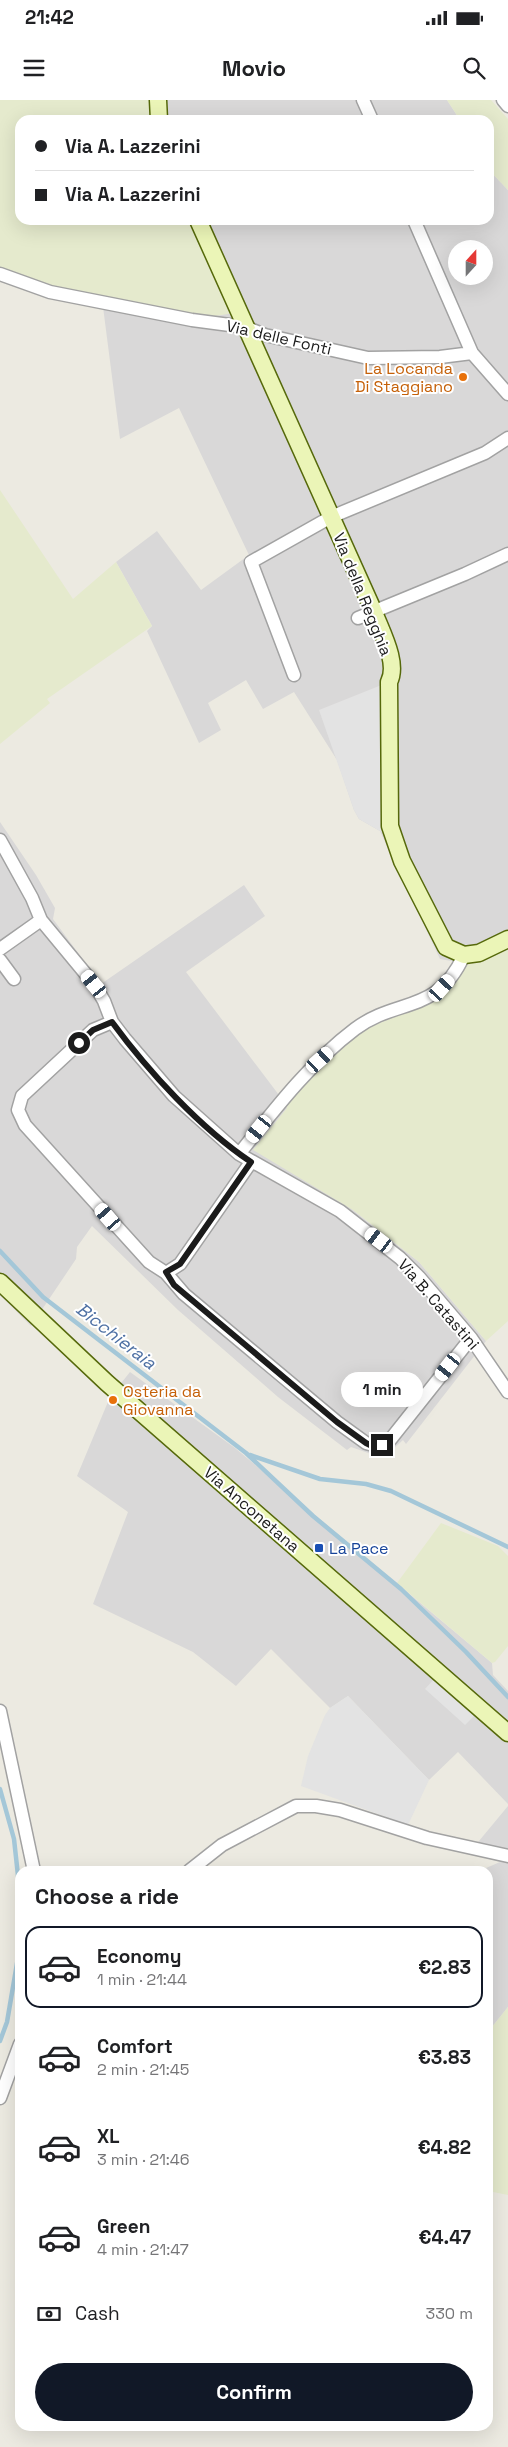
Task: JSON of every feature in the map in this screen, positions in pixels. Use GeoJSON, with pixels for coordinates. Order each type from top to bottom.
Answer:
{"type":"FeatureCollection","features":[{"type":"Feature","properties":{"kind":"street"},"geometry":{"type":"LineString","coordinates":[[158,100],[159,115]]}},
{"type":"Feature","properties":{"kind":"street"},"geometry":{"type":"LineString","coordinates":[[363,100],[370,115]]}},
{"type":"Feature","properties":{"kind":"street"},"geometry":{"type":"LineString","coordinates":[[502,100],[508,106]]}},
{"type":"Feature","properties":{"kind":"street","name":"Via della Regghia"},"geometry":{"type":"LineString","coordinates":[[200,225],[374,612],[389,653],[393,675],[389,682],[390,826],[402,861],[438,934],[446,947],[464,956]]}},
{"type":"Feature","properties":{"kind":"street"},"geometry":{"type":"LineString","coordinates":[[416,225],[472,353],[508,394]]}},
{"type":"Feature","properties":{"kind":"street","name":"Via delle Fonti"},"geometry":{"type":"LineString","coordinates":[[0,274],[50,292],[192,320],[245,327],[265,335],[368,358],[440,357],[472,353]]}},
{"type":"Feature","properties":{"kind":"street"},"geometry":{"type":"LineString","coordinates":[[294,675],[251,562],[331,517],[485,453],[508,438]]}},
{"type":"Feature","properties":{"kind":"street"},"geometry":{"type":"LineString","coordinates":[[358,618],[508,554]]}},
{"type":"Feature","properties":{"kind":"street","name":"Via B. Catastini"},"geometry":{"type":"LineString","coordinates":[[0,840],[32,898],[41,920],[94,984],[104,1001],[112,1022],[174,1096],[239,1154],[340,1211],[379,1240],[419,1277],[471,1338],[508,1392]]}},
{"type":"Feature","properties":{"kind":"street"},"geometry":{"type":"LineString","coordinates":[[0,949],[41,920]]}},
{"type":"Feature","properties":{"kind":"street"},"geometry":{"type":"LineString","coordinates":[[239,1154],[278,1105],[320,1060],[355,1029],[379,1015],[418,1003],[442,988],[456,972],[464,956],[479,953],[508,939]]}},
{"type":"Feature","properties":{"kind":"street"},"geometry":{"type":"LineString","coordinates":[[0,960],[14,979]]}},
{"type":"Feature","properties":{"kind":"street"},"geometry":{"type":"LineString","coordinates":[[112,1022],[93,1030],[22,1096],[18,1110],[25,1125],[149,1262],[166,1272],[184,1294],[337,1422],[372,1446],[382,1445],[390,1440],[471,1338]]}},
{"type":"Feature","properties":{"kind":"street"},"geometry":{"type":"LineString","coordinates":[[166,1272],[180,1264],[251,1162]]}},
{"type":"Feature","properties":{"kind":"street","name":"Via Anconetana"},"geometry":{"type":"LineString","coordinates":[[0,1282],[107,1383],[508,1733]]}},
{"type":"Feature","properties":{"kind":"street"},"geometry":{"type":"LineString","coordinates":[[0,1711],[33,1866]]}},
{"type":"Feature","properties":{"kind":"street"},"geometry":{"type":"LineString","coordinates":[[195,1866],[222,1845],[296,1806],[316,1806],[340,1810],[427,1838],[508,1856]]}},
{"type":"Feature","properties":{"kind":"street"},"geometry":{"type":"LineString","coordinates":[[0,2098],[15,2058]]}},
{"type":"Feature","properties":{"kind":"shaded area"},"geometry":{"type":"Polygon","coordinates":[[[150,100],[447,100],[457,115],[150,115],[150,100]]]}},
{"type":"Feature","properties":{"kind":"shaded area"},"geometry":{"type":"Polygon","coordinates":[[[494,175],[508,190],[508,950],[468,964],[440,959],[380,831],[359,819],[354,810],[337,760],[294,692],[263,709],[246,680],[208,703],[221,730],[199,743],[147,631],[152,626],[116,562],[157,531],[201,590],[249,555],[179,408],[120,439],[102,299],[186,225],[494,225],[494,175]]]}},
{"type":"Feature","properties":{"kind":"shaded area"},"geometry":{"type":"Polygon","coordinates":[[[389,682],[394,839],[359,819],[354,810],[319,710],[389,682]]]}},
{"type":"Feature","properties":{"kind":"shaded area"},"geometry":{"type":"Polygon","coordinates":[[[0,822],[36,875],[55,908],[53,919],[101,984],[244,885],[265,916],[186,972],[288,1107],[353,1210],[419,1262],[486,1341],[406,1444],[403,1440],[391,1451],[374,1455],[351,1447],[347,1450],[278,1397],[178,1310],[92,1226],[77,1247],[76,1259],[31,1326],[0,1295],[0,822]]]}},
{"type":"Feature","properties":{"kind":"shaded area"},"geometry":{"type":"Polygon","coordinates":[[[130,1372],[235,1448],[492,1663],[493,1675],[508,1691],[508,1804],[458,1752],[429,1780],[348,1696],[330,1708],[271,1649],[236,1686],[193,1652],[93,1604],[128,1512],[77,1476],[110,1397],[130,1372]]]}},
{"type":"Feature","properties":{"kind":"shaded area"},"geometry":{"type":"Polygon","coordinates":[[[434,1679],[475,1715],[465,1725],[425,1689],[434,1679]]]}},
{"type":"Feature","properties":{"kind":"shaded area"},"geometry":{"type":"Polygon","coordinates":[[[348,1696],[429,1780],[408,1825],[301,1786],[308,1756],[325,1715],[330,1708],[348,1696]]]}},
{"type":"Feature","properties":{"kind":"shaded area"},"geometry":{"type":"Polygon","coordinates":[[[508,1806],[508,2007],[493,2026],[493,1866],[491,1866],[500,1862],[469,1853],[508,1806]]]}},
{"type":"Feature","properties":{"kind":"green space"},"geometry":{"type":"Polygon","coordinates":[[[0,100],[150,100],[150,115],[15,115],[15,225],[194,225],[235,313],[208,317],[75,293],[0,268],[0,100]]]}},
{"type":"Feature","properties":{"kind":"green space"},"geometry":{"type":"Polygon","coordinates":[[[447,100],[491,100],[508,119],[508,190],[494,175],[494,115],[457,115],[447,100]]]}},
{"type":"Feature","properties":{"kind":"green space"},"geometry":{"type":"Polygon","coordinates":[[[0,490],[73,599],[116,562],[152,626],[47,699],[50,703],[0,744],[0,490]]]}},
{"type":"Feature","properties":{"kind":"green space"},"geometry":{"type":"Polygon","coordinates":[[[508,950],[508,1321],[486,1341],[419,1262],[353,1210],[253,1150],[287,1108],[285,1105],[353,1037],[372,1026],[423,1006],[459,978],[468,964],[508,950]]]}},
{"type":"Feature","properties":{"kind":"green space"},"geometry":{"type":"Polygon","coordinates":[[[441,1523],[498,1546],[508,1556],[508,1646],[495,1662],[492,1663],[397,1583],[441,1523]]]}},
{"type":"Feature","properties":{"kind":"green space"},"geometry":{"type":"Polygon","coordinates":[[[508,2007],[508,2195],[493,2192],[493,2026],[508,2007]]]}},
{"type":"Feature","properties":{"kind":"waterway","name":"Bicchieraia"},"geometry":{"type":"LineString","coordinates":[[0,1251],[43,1297],[246,1453],[313,1516],[401,1589],[466,1652],[508,1697]]}},
{"type":"Feature","properties":{"kind":"waterway"},"geometry":{"type":"LineString","coordinates":[[250,1455],[320,1479],[366,1484],[391,1491],[508,1547]]}},
{"type":"Feature","properties":{"kind":"waterway"},"geometry":{"type":"LineString","coordinates":[[0,1789],[14,1839],[17,1866]]}},
{"type":"Feature","properties":{"kind":"waterway"},"geometry":{"type":"LineString","coordinates":[[0,2041],[7,2022],[15,1975]]}},
{"type":"Feature","properties":{"kind":"place","name":"La Locanda Di Staggiano"},"geometry":{"type":"Point","coordinates":[463,377]}},
{"type":"Feature","properties":{"kind":"place","name":"Osteria da Giovanna"},"geometry":{"type":"Point","coordinates":[113,1400]}},
{"type":"Feature","properties":{"kind":"place","name":"La Pace"},"geometry":{"type":"Point","coordinates":[319,1548]}},
{"type":"Feature","properties":{"kind":"route"},"geometry":{"type":"LineString","coordinates":[[79,1043],[93,1030],[112,1022],[174,1096],[239,1154],[251,1162],[180,1264],[173,1270],[166,1272],[174,1285],[337,1422],[366,1443],[372,1446],[382,1445]]}}]}
